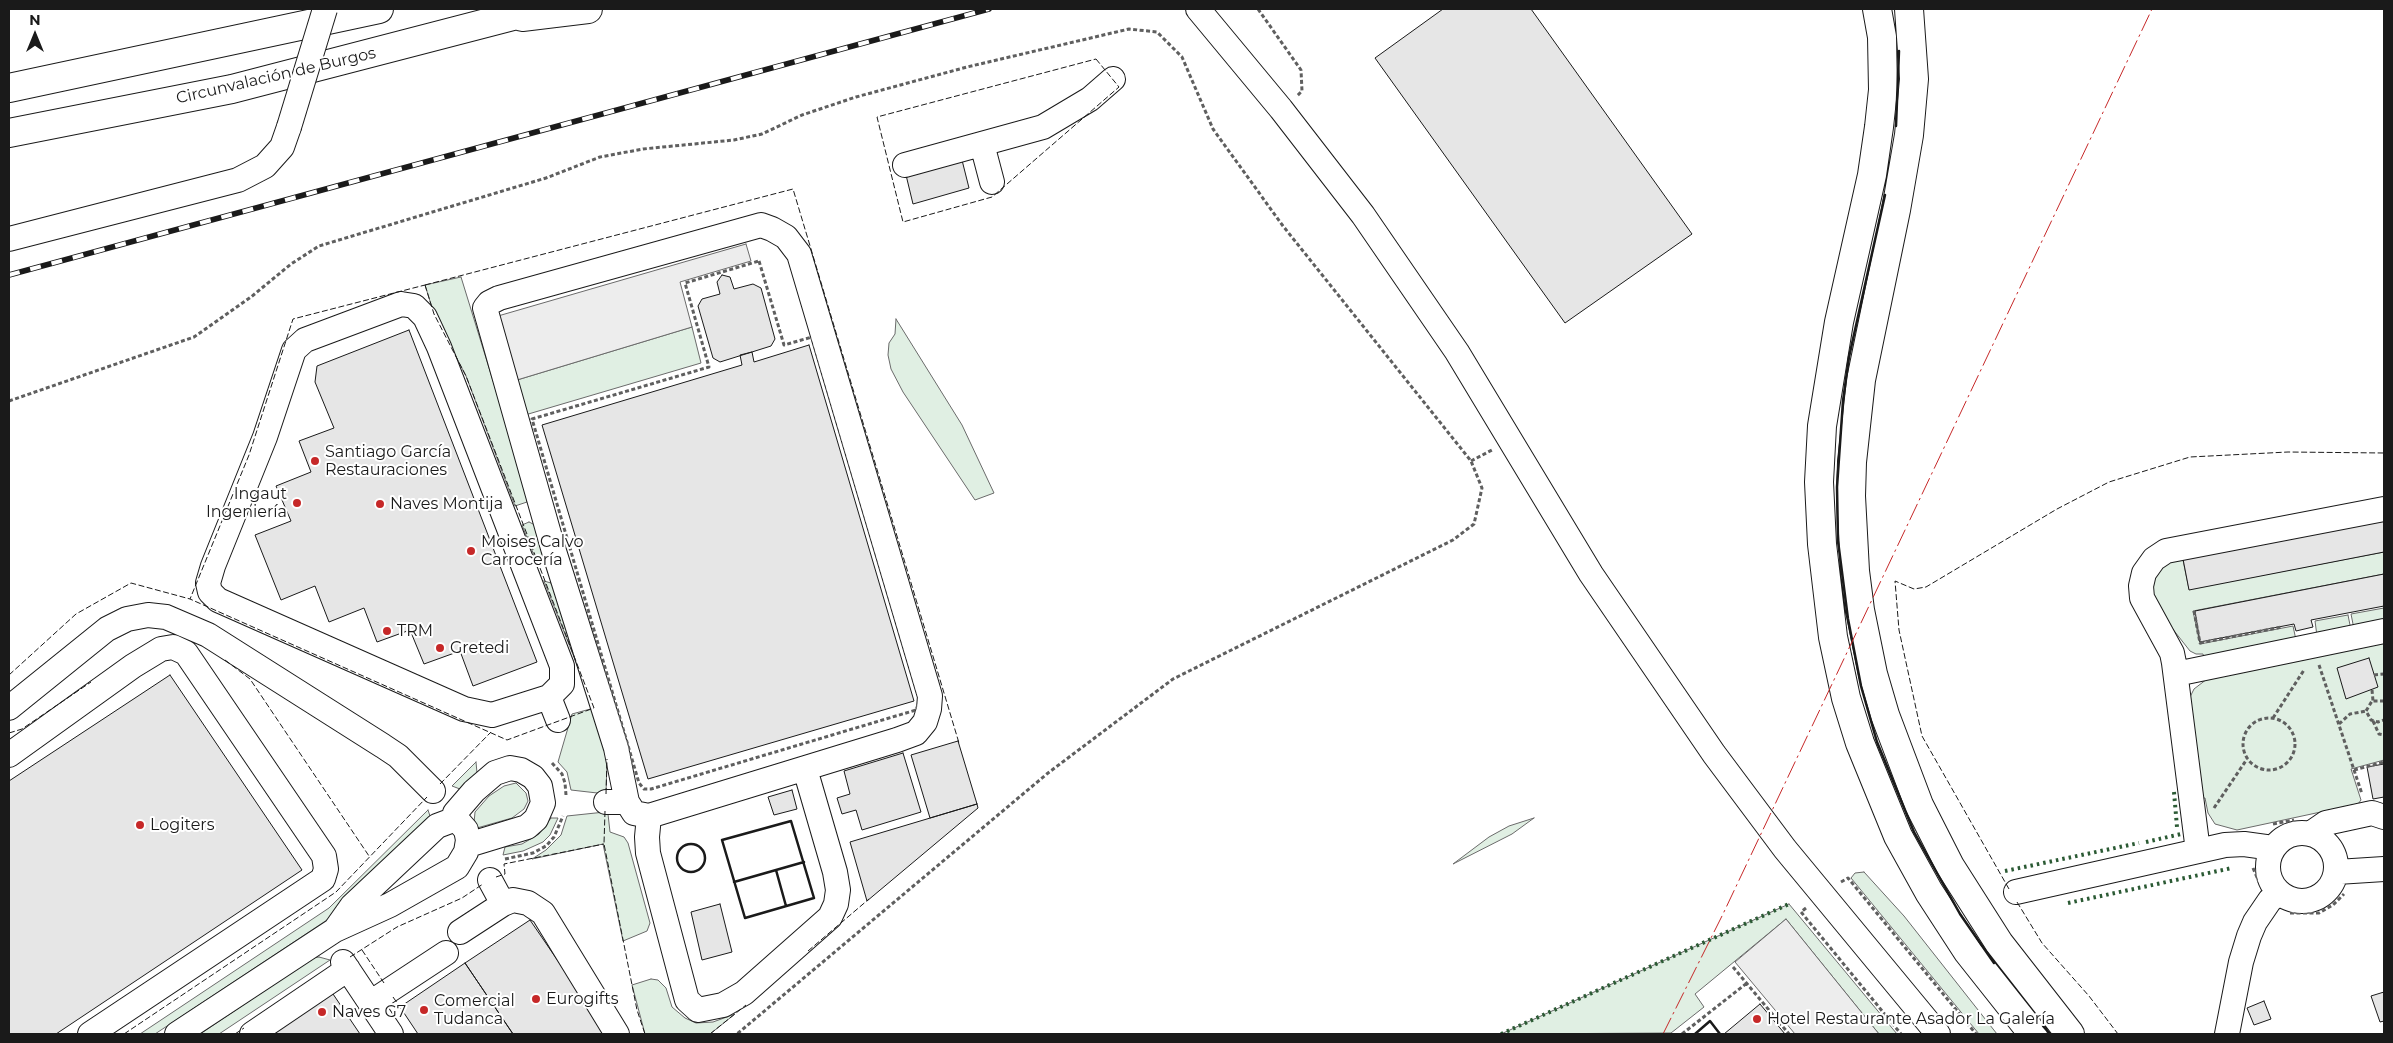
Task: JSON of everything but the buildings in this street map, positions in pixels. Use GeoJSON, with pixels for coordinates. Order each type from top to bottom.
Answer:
{"type":"FeatureCollection","features":[{"type":"Feature","properties":{"kind":"main road"},"geometry":{"type":"LineString","coordinates":[[9,88],[379,9]]}},
{"type":"Feature","properties":{"kind":"main road","name":"Circunvalación de Burgos"},"geometry":{"type":"LineString","coordinates":[[9,133],[232,89],[540,9]]}},
{"type":"Feature","properties":{"kind":"main road"},"geometry":{"type":"LineString","coordinates":[[496,21],[588,9]]}},
{"type":"Feature","properties":{"kind":"main road"},"geometry":{"type":"LineString","coordinates":[[1877,9],[1882,36],[1883,90],[1879,127],[1872,175],[1839,322],[1822,426],[1819,490],[1822,544],[1830,621],[1846,698],[1876,785],[1898,836],[1929,892],[1968,952],[2033,1034]]}},
{"type":"Feature","properties":{"kind":"main road"},"geometry":{"type":"LineString","coordinates":[[1909,9],[1914,79],[1909,135],[1896,210],[1860,380],[1852,462],[1855,561],[1860,610],[1873,674],[1885,715],[1919,805],[1950,866],[1999,943],[2070,1034]]}},
{"type":"Feature","properties":{"kind":"street"},"geometry":{"type":"LineString","coordinates":[[9,239],[238,180],[266,166],[282,147],[325,9]]}},
{"type":"Feature","properties":{"kind":"street"},"geometry":{"type":"LineString","coordinates":[[1198,9],[1281,109],[1363,216],[1457,352],[1591,574],[1714,754],[1785,849],[1938,1034]]}},
{"type":"Feature","properties":{"kind":"street"},"geometry":{"type":"LineString","coordinates":[[905,165],[1043,127],[1090,99],[1113,79]]}},
{"type":"Feature","properties":{"kind":"street"},"geometry":{"type":"LineString","coordinates":[[982,144],[992,182]]}},
{"type":"Feature","properties":{"kind":"street"},"geometry":{"type":"LineString","coordinates":[[761,226],[772,228],[786,238],[799,254],[930,696],[925,722],[916,733],[805,769],[649,816],[634,813],[616,802],[616,748],[553,548],[485,308],[489,303],[499,298],[761,226]]}},
{"type":"Feature","properties":{"kind":"street"},"geometry":{"type":"LineString","coordinates":[[401,304],[414,306],[425,317],[562,666],[562,684],[549,697],[492,715],[475,713],[218,600],[210,592],[208,583],[213,566],[265,437],[294,350],[305,340],[401,304]]}},
{"type":"Feature","properties":{"kind":"street"},"geometry":{"type":"LineString","coordinates":[[2198,851],[2172,653],[2142,598],[2141,586],[2144,573],[2154,559],[2166,552],[2384,509]]}},
{"type":"Feature","properties":{"kind":"street"},"geometry":{"type":"LineString","coordinates":[[9,708],[107,629],[127,619],[148,614],[166,617],[208,635],[383,746],[398,756],[433,791]]}},
{"type":"Feature","properties":{"kind":"street"},"geometry":{"type":"LineString","coordinates":[[2176,674],[2384,632]]}},
{"type":"Feature","properties":{"kind":"street"},"geometry":{"type":"LineString","coordinates":[[9,755],[133,666],[160,649],[173,647],[186,653],[324,856],[326,869],[323,879],[90,1034]]}},
{"type":"Feature","properties":{"kind":"street"},"geometry":{"type":"LineString","coordinates":[[549,697],[558,720]]}},
{"type":"Feature","properties":{"kind":"street"},"geometry":{"type":"LineString","coordinates":[[453,820],[455,813],[495,773],[510,768],[521,770],[533,777],[540,786],[543,803],[536,818],[527,828],[468,845]]}},
{"type":"Feature","properties":{"kind":"street"},"geometry":{"type":"LineString","coordinates":[[649,816],[646,837],[648,853],[687,1000],[698,1010],[723,1005],[744,993],[830,917],[836,904],[838,890],[835,872],[805,769]]}},
{"type":"Feature","properties":{"kind":"street"},"geometry":{"type":"LineString","coordinates":[[2310,834],[2326,823],[2372,813],[2383,814],[2384,817]]}},
{"type":"Feature","properties":{"kind":"street"},"geometry":{"type":"LineString","coordinates":[[176,1034],[335,930],[390,905],[444,876],[462,860],[468,845],[466,830],[459,822],[453,820],[437,826],[352,906],[335,930]]}},
{"type":"Feature","properties":{"kind":"street"},"geometry":{"type":"LineString","coordinates":[[2227,1034],[2241,962],[2255,922],[2270,900],[2281,904],[2309,900],[2328,890],[2337,872],[2337,860],[2325,840],[2310,834],[2292,834],[2281,840],[2273,848],[2268,866],[2269,876],[2281,904]]}},
{"type":"Feature","properties":{"kind":"street"},"geometry":{"type":"LineString","coordinates":[[2016,892],[2198,851],[2244,844],[2273,848]]}},
{"type":"Feature","properties":{"kind":"street"},"geometry":{"type":"LineString","coordinates":[[2337,872],[2384,869]]}},
{"type":"Feature","properties":{"kind":"street"},"geometry":{"type":"LineString","coordinates":[[490,880],[503,904]]}},
{"type":"Feature","properties":{"kind":"street"},"geometry":{"type":"LineString","coordinates":[[460,932],[503,904],[513,900],[528,903],[542,913],[617,1034]]}},
{"type":"Feature","properties":{"kind":"street"},"geometry":{"type":"LineString","coordinates":[[370,1003],[446,953]]}},
{"type":"Feature","properties":{"kind":"street"},"geometry":{"type":"LineString","coordinates":[[252,1034],[345,966],[391,1034]]}},
{"type":"Feature","properties":{"kind":"path"},"geometry":{"type":"LineString","coordinates":[[1258,9],[1300,70],[1302,91],[1281,109]]}},
{"type":"Feature","properties":{"kind":"path"},"geometry":{"type":"LineString","coordinates":[[9,401],[194,337],[251,297],[291,264],[319,246],[546,178],[600,157],[653,148],[734,140],[762,134],[802,115],[856,97],[966,67],[1129,29],[1157,32],[1182,57],[1213,129],[1283,226],[1471,461],[1482,488],[1474,524],[1452,540],[1173,679],[1048,773],[737,1034]]}},
{"type":"Feature","properties":{"kind":"path"},"geometry":{"type":"LineString","coordinates":[[759,261],[784,345],[812,337],[920,700],[916,710],[651,789],[644,789],[639,783],[532,419],[708,367],[685,283],[759,261]]}},
{"type":"Feature","properties":{"kind":"path"},"geometry":{"type":"LineString","coordinates":[[2194,612],[2200,643]]}},
{"type":"Feature","properties":{"kind":"path"},"geometry":{"type":"LineString","coordinates":[[2318,661],[2365,802]]}},
{"type":"Feature","properties":{"kind":"path"},"geometry":{"type":"LineString","coordinates":[[2273,718],[2305,669]]}},
{"type":"Feature","properties":{"kind":"path"},"geometry":{"type":"LineString","coordinates":[[2374,675],[2384,674]]}},
{"type":"Feature","properties":{"kind":"path"},"geometry":{"type":"LineString","coordinates":[[2339,724],[2350,714],[2366,710],[2373,701],[2372,690]]}},
{"type":"Feature","properties":{"kind":"path"},"geometry":{"type":"LineString","coordinates":[[2373,701],[2384,702]]}},
{"type":"Feature","properties":{"kind":"path"},"geometry":{"type":"LineString","coordinates":[[2366,710],[2378,734],[2384,735]]}},
{"type":"Feature","properties":{"kind":"path"},"geometry":{"type":"LineString","coordinates":[[2273,718],[2284,722],[2294,734],[2296,743],[2291,758],[2278,769],[2261,769],[2247,759],[2243,742],[2245,734],[2258,720],[2273,718]]}},
{"type":"Feature","properties":{"kind":"path"},"geometry":{"type":"LineString","coordinates":[[2373,721],[2384,720]]}},
{"type":"Feature","properties":{"kind":"path"},"geometry":{"type":"LineString","coordinates":[[2212,811],[2247,759]]}},
{"type":"Feature","properties":{"kind":"path"},"geometry":{"type":"LineString","coordinates":[[2354,770],[2384,762]]}},
{"type":"Feature","properties":{"kind":"path"},"geometry":{"type":"LineString","coordinates":[[1834,886],[1848,878],[1976,1034]]}},
{"type":"Feature","properties":{"kind":"path"},"geometry":{"type":"LineString","coordinates":[[2281,904],[2319,913],[2352,890]]}},
{"type":"Feature","properties":{"kind":"path"},"geometry":{"type":"LineString","coordinates":[[1808,907],[1800,912],[1901,1034]]}},
{"type":"Feature","properties":{"kind":"path"},"geometry":{"type":"LineString","coordinates":[[1733,967],[1790,1034]]}},
{"type":"Feature","properties":{"kind":"path"},"geometry":{"type":"LineString","coordinates":[[1682,1034],[1747,984]]}},
{"type":"Feature","properties":{"kind":"green space"},"geometry":{"type":"Polygon","coordinates":[[[461,277],[527,491],[527,502],[515,506],[466,376],[434,314],[425,285],[461,277]]]}},
{"type":"Feature","properties":{"kind":"green space"},"geometry":{"type":"Polygon","coordinates":[[[896,319],[962,425],[994,493],[975,500],[903,392],[891,369],[888,355],[889,343],[895,334],[896,319]]]}},
{"type":"Feature","properties":{"kind":"green space"},"geometry":{"type":"Polygon","coordinates":[[[692,327],[701,363],[525,415],[517,380],[692,327]]]}},
{"type":"Feature","properties":{"kind":"green space"},"geometry":{"type":"Polygon","coordinates":[[[529,522],[535,525],[545,556],[543,560],[537,563],[522,525],[529,522]]]}},
{"type":"Feature","properties":{"kind":"green space"},"geometry":{"type":"Polygon","coordinates":[[[2384,552],[2384,574],[2193,611],[2200,644],[2293,626],[2296,640],[2204,658],[2203,654],[2196,654],[2190,651],[2153,604],[2152,586],[2157,571],[2170,559],[2183,560],[2189,589],[2384,552]]]}},
{"type":"Feature","properties":{"kind":"green space"},"geometry":{"type":"Polygon","coordinates":[[[544,581],[551,583],[555,589],[594,708],[544,581]]]}},
{"type":"Feature","properties":{"kind":"green space"},"geometry":{"type":"Polygon","coordinates":[[[2384,608],[2384,624],[2354,629],[2351,614],[2384,608]]]}},
{"type":"Feature","properties":{"kind":"green space"},"geometry":{"type":"Polygon","coordinates":[[[2348,615],[2351,630],[2317,636],[2315,621],[2348,615]]]}},
{"type":"Feature","properties":{"kind":"green space"},"geometry":{"type":"Polygon","coordinates":[[[2384,640],[2384,760],[2351,769],[2361,800],[2358,804],[2237,830],[2215,824],[2208,813],[2205,798],[2201,798],[2188,701],[2194,689],[2207,679],[2384,640]]]}},
{"type":"Feature","properties":{"kind":"green space"},"geometry":{"type":"Polygon","coordinates":[[[594,708],[607,761],[606,794],[571,790],[567,772],[558,762],[572,714],[594,708]]]}},
{"type":"Feature","properties":{"kind":"green space"},"geometry":{"type":"Polygon","coordinates":[[[476,762],[477,773],[460,789],[452,786],[476,762]]]}},
{"type":"Feature","properties":{"kind":"green space"},"geometry":{"type":"Polygon","coordinates":[[[516,783],[526,793],[528,801],[524,809],[512,818],[477,828],[474,823],[475,812],[489,796],[504,786],[516,783]]]}},
{"type":"Feature","properties":{"kind":"green space"},"geometry":{"type":"Polygon","coordinates":[[[428,810],[431,819],[330,918],[155,1034],[140,1034],[329,908],[428,810]]]}},
{"type":"Feature","properties":{"kind":"green space"},"geometry":{"type":"Polygon","coordinates":[[[605,812],[608,814],[610,832],[624,837],[628,843],[650,923],[647,931],[623,941],[603,844],[532,859],[546,850],[561,835],[567,816],[605,812]]]}},
{"type":"Feature","properties":{"kind":"green space"},"geometry":{"type":"Polygon","coordinates":[[[551,818],[558,818],[550,835],[543,842],[523,851],[503,855],[505,847],[522,844],[539,834],[551,818]]]}},
{"type":"Feature","properties":{"kind":"green space"},"geometry":{"type":"Polygon","coordinates":[[[1534,818],[1512,834],[1453,864],[1489,837],[1509,826],[1534,818]]]}},
{"type":"Feature","properties":{"kind":"green space"},"geometry":{"type":"Polygon","coordinates":[[[1864,872],[1904,916],[1997,1034],[1979,1034],[1851,878],[1855,873],[1864,872]]]}},
{"type":"Feature","properties":{"kind":"green space"},"geometry":{"type":"Polygon","coordinates":[[[1789,904],[1897,1034],[1879,1034],[1786,919],[1695,994],[1704,1007],[1671,1033],[1501,1034],[1789,904]]]}},
{"type":"Feature","properties":{"kind":"green space"},"geometry":{"type":"Polygon","coordinates":[[[319,957],[330,960],[219,1034],[200,1034],[313,958],[319,957]]]}},
{"type":"Feature","properties":{"kind":"green space"},"geometry":{"type":"Polygon","coordinates":[[[651,979],[658,980],[666,988],[672,1007],[685,1018],[696,1023],[713,1022],[735,1014],[710,1034],[645,1034],[632,985],[651,979]]]}},
{"type":"Feature","properties":{"kind":"shaded area"},"geometry":{"type":"Polygon","coordinates":[[[746,244],[751,261],[680,282],[692,327],[517,380],[498,316],[746,244]]]}},
{"type":"Feature","properties":{"kind":"shaded area"},"geometry":{"type":"Polygon","coordinates":[[[1786,919],[1879,1034],[1795,1034],[1735,962],[1786,919]]]}},
{"type":"Feature","properties":{"kind":"railway"},"geometry":{"type":"LineString","coordinates":[[9,275],[989,9]]}},
{"type":"Feature","properties":{"kind":"hedge"},"geometry":{"type":"LineString","coordinates":[[2174,792],[2177,827]]}},
{"type":"Feature","properties":{"kind":"hedge"},"geometry":{"type":"LineString","coordinates":[[2146,842],[2181,834]]}},
{"type":"Feature","properties":{"kind":"hedge"},"geometry":{"type":"LineString","coordinates":[[2005,871],[2139,843]]}},
{"type":"Feature","properties":{"kind":"hedge"},"geometry":{"type":"LineString","coordinates":[[2068,903],[2232,868]]}},
{"type":"Feature","properties":{"kind":"hedge"},"geometry":{"type":"LineString","coordinates":[[1501,1034],[1789,904]]}},
{"type":"Feature","properties":{"kind":"fence"},"geometry":{"type":"LineString","coordinates":[[1096,59],[1119,87],[992,197],[903,222],[877,117],[1096,59]]}},
{"type":"Feature","properties":{"kind":"fence"},"geometry":{"type":"LineString","coordinates":[[425,285],[793,189],[959,743]]}},
{"type":"Feature","properties":{"kind":"fence"},"geometry":{"type":"LineString","coordinates":[[425,285],[434,314],[466,376],[594,708],[507,740],[190,599],[249,455],[293,319],[425,285]]}},
{"type":"Feature","properties":{"kind":"fence"},"geometry":{"type":"LineString","coordinates":[[2009,889],[1922,736],[1899,630],[1895,581],[1914,589],[1926,587],[2057,509],[2109,482],[2190,457],[2288,452],[2384,453]]}},
{"type":"Feature","properties":{"kind":"fence"},"geometry":{"type":"LineString","coordinates":[[9,675],[76,614],[131,583],[190,599]]}},
{"type":"Feature","properties":{"kind":"fence"},"geometry":{"type":"LineString","coordinates":[[225,660],[250,679],[369,856]]}},
{"type":"Feature","properties":{"kind":"fence"},"geometry":{"type":"LineString","coordinates":[[9,733],[22,729],[91,682]]}},
{"type":"Feature","properties":{"kind":"fence"},"geometry":{"type":"LineString","coordinates":[[440,784],[491,732]]}},
{"type":"Feature","properties":{"kind":"fence"},"geometry":{"type":"LineString","coordinates":[[606,794],[607,759]]}},
{"type":"Feature","properties":{"kind":"fence"},"geometry":{"type":"LineString","coordinates":[[124,1034],[336,892],[427,797]]}},
{"type":"Feature","properties":{"kind":"fence"},"geometry":{"type":"LineString","coordinates":[[605,811],[604,844],[637,1010],[645,1034]]}},
{"type":"Feature","properties":{"kind":"fence"},"geometry":{"type":"LineString","coordinates":[[496,877],[505,874],[504,864],[604,844]]}},
{"type":"Feature","properties":{"kind":"fence"},"geometry":{"type":"LineString","coordinates":[[350,957],[397,927],[462,898],[483,884]]}},
{"type":"Feature","properties":{"kind":"fence"},"geometry":{"type":"LineString","coordinates":[[808,951],[869,899]]}},
{"type":"Feature","properties":{"kind":"fence"},"geometry":{"type":"LineString","coordinates":[[2017,902],[2042,943],[2089,996],[2118,1034]]}},
{"type":"Feature","properties":{"kind":"fence"},"geometry":{"type":"LineString","coordinates":[[362,950],[384,983]]}},
{"type":"Feature","properties":{"kind":"fence"},"geometry":{"type":"LineString","coordinates":[[393,997],[400,1007]]}},
{"type":"Feature","properties":{"kind":"fence"},"geometry":{"type":"LineString","coordinates":[[710,1034],[746,1005]]}},
{"type":"Feature","properties":{"kind":"fence"},"geometry":{"type":"LineString","coordinates":[[235,1034],[244,1028]]}},
{"type":"Feature","properties":{"kind":"wall"},"geometry":{"type":"LineString","coordinates":[[1896,126],[1899,51]]}},
{"type":"Feature","properties":{"kind":"wall"},"geometry":{"type":"LineString","coordinates":[[1885,195],[1849,357],[1843,401],[1837,487],[1838,541],[1848,619],[1861,686],[1877,742],[1914,832],[1960,914],[1994,963]]}},
{"type":"Feature","properties":{"kind":"wall"},"geometry":{"type":"LineString","coordinates":[[791,821],[814,898],[745,918],[722,840],[791,821]]}},
{"type":"Feature","properties":{"kind":"wall"},"geometry":{"type":"LineString","coordinates":[[691,844],[701,848],[705,858],[701,868],[691,872],[681,868],[677,858],[681,848],[691,844]]}},
{"type":"Feature","properties":{"kind":"wall"},"geometry":{"type":"LineString","coordinates":[[734,882],[804,862]]}},
{"type":"Feature","properties":{"kind":"wall"},"geometry":{"type":"LineString","coordinates":[[776,870],[786,906]]}},
{"type":"Feature","properties":{"kind":"wall"},"geometry":{"type":"LineString","coordinates":[[1695,1034],[1710,1021],[1720,1034]]}},
{"type":"Feature","properties":{"kind":"wall"},"geometry":{"type":"LineString","coordinates":[[2043,1026],[2050,1034]]}},
{"type":"Feature","properties":{"kind":"power"},"geometry":{"type":"LineString","coordinates":[[1663,1034],[1723,914],[2152,9]]}},
{"type":"Feature","properties":{"kind":"place","name":"Santiago García Restauraciones"},"geometry":{"type":"Point","coordinates":[315,461]}},
{"type":"Feature","properties":{"kind":"place","name":"Ingaut Ingeniería"},"geometry":{"type":"Point","coordinates":[297,503]}},
{"type":"Feature","properties":{"kind":"place","name":"Naves Montija"},"geometry":{"type":"Point","coordinates":[380,504]}},
{"type":"Feature","properties":{"kind":"place","name":"Moises Calvo Carrocería"},"geometry":{"type":"Point","coordinates":[471,551]}},
{"type":"Feature","properties":{"kind":"place","name":"TRM"},"geometry":{"type":"Point","coordinates":[387,631]}},
{"type":"Feature","properties":{"kind":"place","name":"Gretedi"},"geometry":{"type":"Point","coordinates":[440,648]}},
{"type":"Feature","properties":{"kind":"place","name":"Logiters"},"geometry":{"type":"Point","coordinates":[140,825]}},
{"type":"Feature","properties":{"kind":"place","name":"Eurogifts"},"geometry":{"type":"Point","coordinates":[536,999]}},
{"type":"Feature","properties":{"kind":"place","name":"Comercial Tudanca"},"geometry":{"type":"Point","coordinates":[424,1010]}},
{"type":"Feature","properties":{"kind":"place","name":"Naves G7"},"geometry":{"type":"Point","coordinates":[322,1012]}},
{"type":"Feature","properties":{"kind":"place","name":"Hotel Restaurante Asador La Galería"},"geometry":{"type":"Point","coordinates":[1757,1019]}}]}
